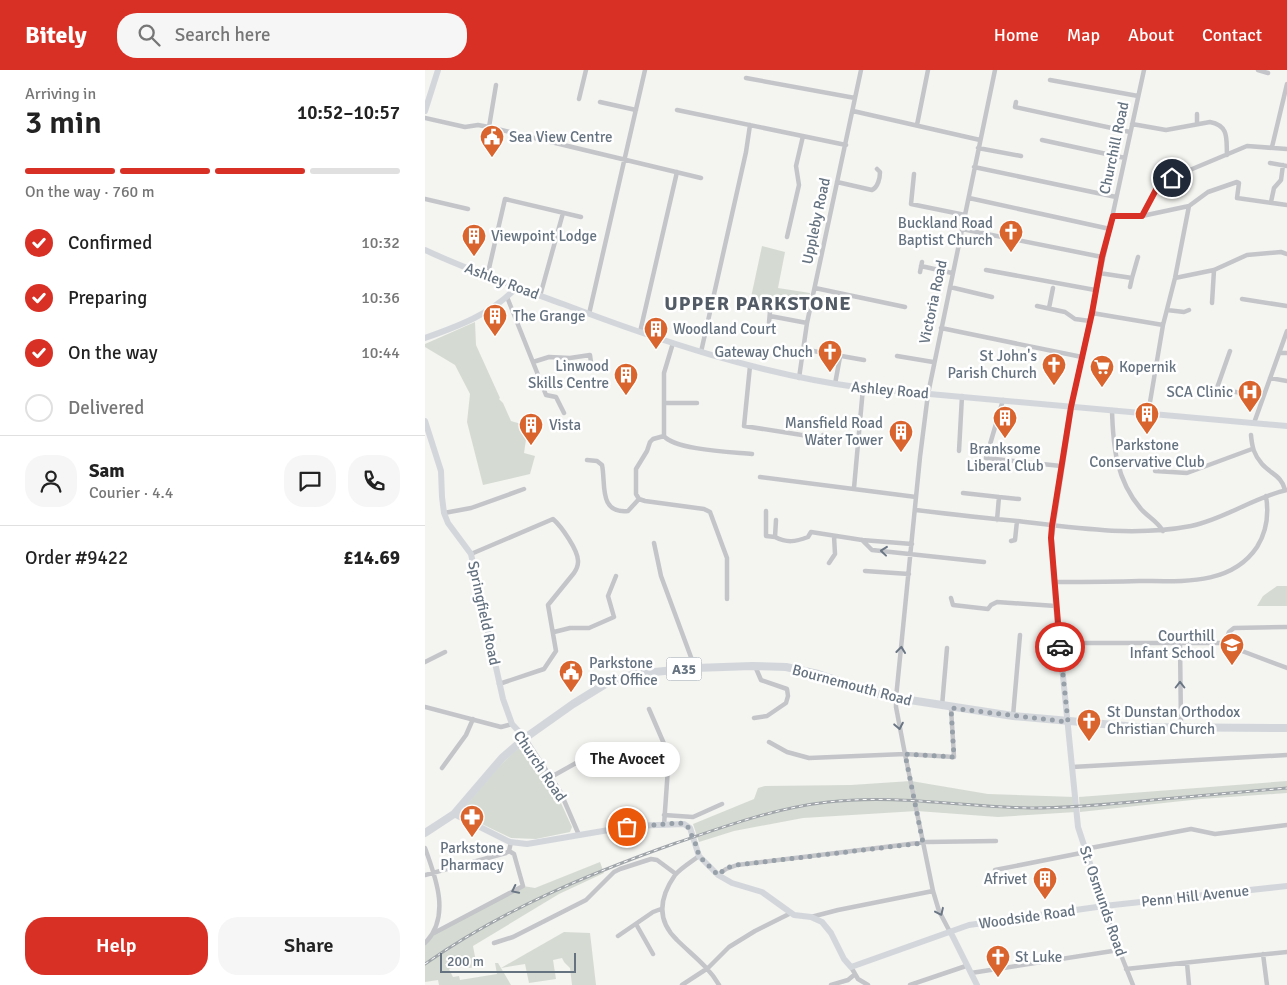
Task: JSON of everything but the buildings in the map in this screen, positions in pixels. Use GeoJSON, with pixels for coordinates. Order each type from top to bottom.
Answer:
{"type":"FeatureCollection","features":[{"type":"Feature","properties":{"kind":"highway","name":"Bournemouth Road"},"geometry":{"type":"LineString","coordinates":[[525,738],[573,704],[615,679],[635,674],[695,668],[755,666],[786,667],[802,670],[896,698],[951,708],[1013,716],[1137,727],[1287,728]]}},
{"type":"Feature","properties":{"kind":"highway","name":"A35"},"geometry":{"type":"LineString","coordinates":[[425,833],[454,814],[503,758],[525,738]]}},
{"type":"Feature","properties":{"kind":"street"},"geometry":{"type":"LineString","coordinates":[[425,111],[438,70]]}},
{"type":"Feature","properties":{"kind":"street"},"geometry":{"type":"LineString","coordinates":[[579,99],[586,70]]}},
{"type":"Feature","properties":{"kind":"street"},"geometry":{"type":"LineString","coordinates":[[589,314],[645,70]]}},
{"type":"Feature","properties":{"kind":"street","name":"Uppleby Road"},"geometry":{"type":"LineString","coordinates":[[799,378],[807,323],[861,70]]}},
{"type":"Feature","properties":{"kind":"street"},"geometry":{"type":"LineString","coordinates":[[917,125],[928,70]]}},
{"type":"Feature","properties":{"kind":"street","name":"Victoria Road"},"geometry":{"type":"LineString","coordinates":[[951,933],[939,911],[933,891],[905,754],[896,698],[916,497],[933,362],[995,70]]}},
{"type":"Feature","properties":{"kind":"street","name":"Churchill Road"},"geometry":{"type":"LineString","coordinates":[[1071,407],[1144,70]]}},
{"type":"Feature","properties":{"kind":"street"},"geometry":{"type":"LineString","coordinates":[[1258,70],[1268,73]]}},
{"type":"Feature","properties":{"kind":"street"},"geometry":{"type":"LineString","coordinates":[[746,78],[855,98]]}},
{"type":"Feature","properties":{"kind":"street"},"geometry":{"type":"LineString","coordinates":[[1050,80],[1138,96]]}},
{"type":"Feature","properties":{"kind":"street"},"geometry":{"type":"LineString","coordinates":[[1272,147],[1287,84]]}},
{"type":"Feature","properties":{"kind":"street"},"geometry":{"type":"LineString","coordinates":[[489,127],[496,85]]}},
{"type":"Feature","properties":{"kind":"street"},"geometry":{"type":"LineString","coordinates":[[600,102],[636,110]]}},
{"type":"Feature","properties":{"kind":"street"},"geometry":{"type":"LineString","coordinates":[[1016,102],[1015,107],[1130,132]]}},
{"type":"Feature","properties":{"kind":"street"},"geometry":{"type":"LineString","coordinates":[[677,110],[845,145]]}},
{"type":"Feature","properties":{"kind":"street"},"geometry":{"type":"LineString","coordinates":[[853,111],[980,140]]}},
{"type":"Feature","properties":{"kind":"street"},"geometry":{"type":"LineString","coordinates":[[1197,114],[1197,124]]}},
{"type":"Feature","properties":{"kind":"street"},"geometry":{"type":"LineString","coordinates":[[425,118],[465,127],[478,125],[489,127],[701,178]]}},
{"type":"Feature","properties":{"kind":"street"},"geometry":{"type":"LineString","coordinates":[[1132,124],[1166,130],[1210,122],[1221,127],[1227,140],[1227,155]]}},
{"type":"Feature","properties":{"kind":"street"},"geometry":{"type":"LineString","coordinates":[[701,352],[746,152],[750,125]]}},
{"type":"Feature","properties":{"kind":"street"},"geometry":{"type":"LineString","coordinates":[[787,238],[799,185],[796,166],[803,136]]}},
{"type":"Feature","properties":{"kind":"street"},"geometry":{"type":"LineString","coordinates":[[1042,140],[1125,158]]}},
{"type":"Feature","properties":{"kind":"street"},"geometry":{"type":"LineString","coordinates":[[1142,216],[1152,196],[1161,184],[1247,146],[1287,149]]}},
{"type":"Feature","properties":{"kind":"street"},"geometry":{"type":"LineString","coordinates":[[978,148],[1021,156]]}},
{"type":"Feature","properties":{"kind":"street"},"geometry":{"type":"LineString","coordinates":[[1270,163],[1285,166],[1281,180],[1274,188],[1271,202]]}},
{"type":"Feature","properties":{"kind":"street"},"geometry":{"type":"LineString","coordinates":[[974,167],[1116,197]]}},
{"type":"Feature","properties":{"kind":"street"},"geometry":{"type":"LineString","coordinates":[[837,182],[872,190],[877,186],[880,175],[877,169]]}},
{"type":"Feature","properties":{"kind":"street"},"geometry":{"type":"LineString","coordinates":[[640,332],[677,172]]}},
{"type":"Feature","properties":{"kind":"street"},"geometry":{"type":"LineString","coordinates":[[914,174],[911,204],[965,215]]}},
{"type":"Feature","properties":{"kind":"street"},"geometry":{"type":"LineString","coordinates":[[1113,216],[1142,216],[1189,206],[1208,192],[1237,182],[1239,183],[1237,198],[1287,205]]}},
{"type":"Feature","properties":{"kind":"street"},"geometry":{"type":"LineString","coordinates":[[969,198],[1110,229]]}},
{"type":"Feature","properties":{"kind":"street"},"geometry":{"type":"LineString","coordinates":[[425,199],[468,209]]}},
{"type":"Feature","properties":{"kind":"street"},"geometry":{"type":"LineString","coordinates":[[487,277],[505,199],[581,217]]}},
{"type":"Feature","properties":{"kind":"street"},"geometry":{"type":"LineString","coordinates":[[1148,414],[1163,324],[1175,278],[1189,206]]}},
{"type":"Feature","properties":{"kind":"street"},"geometry":{"type":"LineString","coordinates":[[541,296],[563,213]]}},
{"type":"Feature","properties":{"kind":"street"},"geometry":{"type":"LineString","coordinates":[[962,229],[1102,257]]}},
{"type":"Feature","properties":{"kind":"street","name":"Ashley Road"},"geometry":{"type":"LineString","coordinates":[[425,250],[487,277],[640,332],[701,352],[799,378],[863,388],[1287,426]]}},
{"type":"Feature","properties":{"kind":"street"},"geometry":{"type":"LineString","coordinates":[[1175,278],[1215,270],[1247,255],[1281,252],[1287,254]]}},
{"type":"Feature","properties":{"kind":"street"},"geometry":{"type":"LineString","coordinates":[[1131,286],[1138,257]]}},
{"type":"Feature","properties":{"kind":"street"},"geometry":{"type":"LineString","coordinates":[[920,272],[922,264],[952,273]]}},
{"type":"Feature","properties":{"kind":"street"},"geometry":{"type":"LineString","coordinates":[[986,270],[1095,290]]}},
{"type":"Feature","properties":{"kind":"street"},"geometry":{"type":"LineString","coordinates":[[1212,304],[1215,270]]}},
{"type":"Feature","properties":{"kind":"street"},"geometry":{"type":"LineString","coordinates":[[1099,274],[1132,278]]}},
{"type":"Feature","properties":{"kind":"street"},"geometry":{"type":"LineString","coordinates":[[950,287],[990,295]]}},
{"type":"Feature","properties":{"kind":"street"},"geometry":{"type":"LineString","coordinates":[[425,338],[456,328],[507,298],[516,288]]}},
{"type":"Feature","properties":{"kind":"street"},"geometry":{"type":"LineString","coordinates":[[815,288],[905,308]]}},
{"type":"Feature","properties":{"kind":"street"},"geometry":{"type":"LineString","coordinates":[[1049,308],[1053,288]]}},
{"type":"Feature","properties":{"kind":"street"},"geometry":{"type":"LineString","coordinates":[[507,298],[546,395],[557,398],[564,414]]}},
{"type":"Feature","properties":{"kind":"street"},"geometry":{"type":"LineString","coordinates":[[1242,299],[1287,306]]}},
{"type":"Feature","properties":{"kind":"street"},"geometry":{"type":"LineString","coordinates":[[1037,306],[1065,312],[1075,318],[1090,321]]}},
{"type":"Feature","properties":{"kind":"street"},"geometry":{"type":"LineString","coordinates":[[1167,310],[1184,312],[1189,310]]}},
{"type":"Feature","properties":{"kind":"street"},"geometry":{"type":"LineString","coordinates":[[1092,313],[1163,324]]}},
{"type":"Feature","properties":{"kind":"street"},"geometry":{"type":"LineString","coordinates":[[769,323],[770,314],[807,323]]}},
{"type":"Feature","properties":{"kind":"street"},"geometry":{"type":"LineString","coordinates":[[941,328],[1082,357]]}},
{"type":"Feature","properties":{"kind":"street"},"geometry":{"type":"LineString","coordinates":[[1254,423],[1287,331]]}},
{"type":"Feature","properties":{"kind":"street"},"geometry":{"type":"LineString","coordinates":[[673,343],[664,373],[665,436],[670,441],[691,447],[751,454]]}},
{"type":"Feature","properties":{"kind":"street"},"geometry":{"type":"LineString","coordinates":[[802,349],[864,360]]}},
{"type":"Feature","properties":{"kind":"street"},"geometry":{"type":"LineString","coordinates":[[1217,388],[1230,351]]}},
{"type":"Feature","properties":{"kind":"street"},"geometry":{"type":"LineString","coordinates":[[1279,353],[1287,353]]}},
{"type":"Feature","properties":{"kind":"street"},"geometry":{"type":"LineString","coordinates":[[533,362],[549,357],[570,358],[590,355],[592,370]]}},
{"type":"Feature","properties":{"kind":"street"},"geometry":{"type":"LineString","coordinates":[[897,356],[933,362]]}},
{"type":"Feature","properties":{"kind":"street"},"geometry":{"type":"LineString","coordinates":[[835,384],[840,357]]}},
{"type":"Feature","properties":{"kind":"street"},"geometry":{"type":"LineString","coordinates":[[906,364],[908,358]]}},
{"type":"Feature","properties":{"kind":"street"},"geometry":{"type":"LineString","coordinates":[[750,366],[743,428],[822,438]]}},
{"type":"Feature","properties":{"kind":"street"},"geometry":{"type":"LineString","coordinates":[[1270,378],[1287,381]]}},
{"type":"Feature","properties":{"kind":"street"},"geometry":{"type":"LineString","coordinates":[[1201,387],[1263,396]]}},
{"type":"Feature","properties":{"kind":"street"},"geometry":{"type":"LineString","coordinates":[[854,488],[863,388]]}},
{"type":"Feature","properties":{"kind":"street"},"geometry":{"type":"LineString","coordinates":[[959,451],[962,396]]}},
{"type":"Feature","properties":{"kind":"street"},"geometry":{"type":"LineString","coordinates":[[1003,400],[986,458],[1061,466]]}},
{"type":"Feature","properties":{"kind":"street"},"geometry":{"type":"LineString","coordinates":[[664,403],[697,403]]}},
{"type":"Feature","properties":{"kind":"street","name":"St. Osmunds Road"},"geometry":{"type":"LineString","coordinates":[[1071,407],[1051,538],[1078,827],[1119,950],[1133,985]]}},
{"type":"Feature","properties":{"kind":"street"},"geometry":{"type":"LineString","coordinates":[[1112,410],[1115,454],[1121,477],[1142,509],[1159,524],[1163,531]]}},
{"type":"Feature","properties":{"kind":"street","name":"Springfield Road"},"geometry":{"type":"LineString","coordinates":[[425,420],[441,471],[444,514],[448,523],[471,554],[499,684],[512,724]]}},
{"type":"Feature","properties":{"kind":"street"},"geometry":{"type":"LineString","coordinates":[[915,510],[1104,530],[1163,531],[1206,522],[1266,496],[1286,490],[1282,480],[1263,465],[1252,449],[1251,435]]}},
{"type":"Feature","properties":{"kind":"street"},"geometry":{"type":"LineString","coordinates":[[665,436],[653,439],[650,442],[636,469],[636,494],[639,499],[645,501],[704,509],[710,512],[727,558],[727,599]]}},
{"type":"Feature","properties":{"kind":"street"},"geometry":{"type":"LineString","coordinates":[[1155,471],[1187,473],[1252,449]]}},
{"type":"Feature","properties":{"kind":"street"},"geometry":{"type":"LineString","coordinates":[[587,460],[600,463],[605,467],[604,495],[613,509],[628,511],[639,499]]}},
{"type":"Feature","properties":{"kind":"street"},"geometry":{"type":"LineString","coordinates":[[760,477],[916,497]]}},
{"type":"Feature","properties":{"kind":"street"},"geometry":{"type":"LineString","coordinates":[[444,514],[471,508],[524,489]]}},
{"type":"Feature","properties":{"kind":"street"},"geometry":{"type":"LineString","coordinates":[[963,493],[1019,500]]}},
{"type":"Feature","properties":{"kind":"street"},"geometry":{"type":"LineString","coordinates":[[1055,582],[1191,581],[1221,575],[1248,559],[1261,540],[1266,530],[1266,496]]}},
{"type":"Feature","properties":{"kind":"street"},"geometry":{"type":"LineString","coordinates":[[997,520],[999,498]]}},
{"type":"Feature","properties":{"kind":"street"},"geometry":{"type":"LineString","coordinates":[[766,511],[766,536],[775,537],[783,541],[791,542],[807,538],[811,532],[862,540],[912,544]]}},
{"type":"Feature","properties":{"kind":"street"},"geometry":{"type":"LineString","coordinates":[[471,554],[545,522],[555,520],[576,552],[578,562],[574,573],[548,605],[556,651],[544,669],[499,684]]}},
{"type":"Feature","properties":{"kind":"street"},"geometry":{"type":"LineString","coordinates":[[775,537],[776,520]]}},
{"type":"Feature","properties":{"kind":"street"},"geometry":{"type":"LineString","coordinates":[[1011,541],[1015,540],[1017,521]]}},
{"type":"Feature","properties":{"kind":"street"},"geometry":{"type":"LineString","coordinates":[[829,563],[835,554],[835,536]]}},
{"type":"Feature","properties":{"kind":"street"},"geometry":{"type":"LineString","coordinates":[[862,540],[872,550],[984,562]]}},
{"type":"Feature","properties":{"kind":"street"},"geometry":{"type":"LineString","coordinates":[[654,543],[661,576],[695,668]]}},
{"type":"Feature","properties":{"kind":"street"},"geometry":{"type":"LineString","coordinates":[[865,571],[909,574]]}},
{"type":"Feature","properties":{"kind":"street"},"geometry":{"type":"LineString","coordinates":[[617,576],[608,596],[614,617],[618,623]]}},
{"type":"Feature","properties":{"kind":"street"},"geometry":{"type":"LineString","coordinates":[[951,598],[953,604],[988,609],[991,604],[997,602],[1056,606]]}},
{"type":"Feature","properties":{"kind":"street"},"geometry":{"type":"LineString","coordinates":[[554,632],[570,628],[589,628],[614,617]]}},
{"type":"Feature","properties":{"kind":"street"},"geometry":{"type":"LineString","coordinates":[[1225,642],[1229,632],[1234,628],[1287,627]]}},
{"type":"Feature","properties":{"kind":"street"},"geometry":{"type":"LineString","coordinates":[[1013,716],[1020,635]]}},
{"type":"Feature","properties":{"kind":"street"},"geometry":{"type":"LineString","coordinates":[[1180,642],[1181,727]]}},
{"type":"Feature","properties":{"kind":"street"},"geometry":{"type":"LineString","coordinates":[[1060,643],[1225,642],[1242,651],[1287,668]]}},
{"type":"Feature","properties":{"kind":"street"},"geometry":{"type":"LineString","coordinates":[[941,706],[947,648]]}},
{"type":"Feature","properties":{"kind":"street"},"geometry":{"type":"LineString","coordinates":[[425,662],[445,652]]}},
{"type":"Feature","properties":{"kind":"street"},"geometry":{"type":"LineString","coordinates":[[754,718],[767,716],[786,703],[788,696],[787,689],[761,680],[755,666]]}},
{"type":"Feature","properties":{"kind":"street","name":"Church Road"},"geometry":{"type":"LineString","coordinates":[[425,707],[501,727],[512,724],[525,738],[560,791],[579,835]]}},
{"type":"Feature","properties":{"kind":"street"},"geometry":{"type":"LineString","coordinates":[[769,742],[787,752],[809,758],[905,754],[954,757],[951,708]]}},
{"type":"Feature","properties":{"kind":"street"},"geometry":{"type":"LineString","coordinates":[[649,709],[668,753],[664,825]]}},
{"type":"Feature","properties":{"kind":"street"},"geometry":{"type":"LineString","coordinates":[[442,768],[466,735],[473,719]]}},
{"type":"Feature","properties":{"kind":"street"},"geometry":{"type":"LineString","coordinates":[[1072,767],[1287,755]]}},
{"type":"Feature","properties":{"kind":"street"},"geometry":{"type":"LineString","coordinates":[[551,777],[576,762]]}},
{"type":"Feature","properties":{"kind":"street"},"geometry":{"type":"LineString","coordinates":[[664,816],[693,817],[722,804]]}},
{"type":"Feature","properties":{"kind":"street"},"geometry":{"type":"LineString","coordinates":[[454,814],[511,842],[533,844],[632,826],[680,823],[687,825],[690,828],[699,856],[718,875],[732,883],[763,892],[798,916],[811,917],[933,891]]}},
{"type":"Feature","properties":{"kind":"street"},"geometry":{"type":"LineString","coordinates":[[995,870],[1191,829],[1215,834],[1287,826]]}},
{"type":"Feature","properties":{"kind":"street"},"geometry":{"type":"LineString","coordinates":[[718,875],[726,868],[737,865],[923,843],[996,841]]}},
{"type":"Feature","properties":{"kind":"street"},"geometry":{"type":"LineString","coordinates":[[509,851],[511,842]]}},
{"type":"Feature","properties":{"kind":"street"},"geometry":{"type":"LineString","coordinates":[[425,848],[438,887],[438,916],[434,933]]}},
{"type":"Feature","properties":{"kind":"street"},"geometry":{"type":"LineString","coordinates":[[425,875],[509,851]]}},
{"type":"Feature","properties":{"kind":"street"},"geometry":{"type":"LineString","coordinates":[[425,943],[434,933],[523,886],[514,854],[509,851]]}},
{"type":"Feature","properties":{"kind":"street"},"geometry":{"type":"LineString","coordinates":[[699,856],[676,874],[664,895],[661,909],[663,920],[668,930],[708,968],[719,985]]}},
{"type":"Feature","properties":{"kind":"street"},"geometry":{"type":"LineString","coordinates":[[494,943],[518,935],[586,900],[613,872],[620,869],[651,859],[657,860],[676,874]]}},
{"type":"Feature","properties":{"kind":"street","name":"Penn Hill Avenue"},"geometry":{"type":"LineString","coordinates":[[1104,906],[1287,886]]}},
{"type":"Feature","properties":{"kind":"street","name":"Woodside Road"},"geometry":{"type":"LineString","coordinates":[[851,967],[951,933],[969,925],[1104,906]]}},
{"type":"Feature","properties":{"kind":"street"},"geometry":{"type":"LineString","coordinates":[[618,936],[653,912],[661,909]]}},
{"type":"Feature","properties":{"kind":"street"},"geometry":{"type":"LineString","coordinates":[[682,985],[708,968],[729,947],[791,913]]}},
{"type":"Feature","properties":{"kind":"street"},"geometry":{"type":"LineString","coordinates":[[811,917],[827,926],[854,975],[868,985]]}},
{"type":"Feature","properties":{"kind":"street"},"geometry":{"type":"LineString","coordinates":[[636,924],[653,954]]}},
{"type":"Feature","properties":{"kind":"street"},"geometry":{"type":"LineString","coordinates":[[951,933],[977,985]]}},
{"type":"Feature","properties":{"kind":"street"},"geometry":{"type":"LineString","coordinates":[[971,973],[1119,950]]}},
{"type":"Feature","properties":{"kind":"street"},"geometry":{"type":"LineString","coordinates":[[1126,969],[1287,952]]}},
{"type":"Feature","properties":{"kind":"street"},"geometry":{"type":"LineString","coordinates":[[1263,954],[1267,985]]}},
{"type":"Feature","properties":{"kind":"street"},"geometry":{"type":"LineString","coordinates":[[1187,963],[1189,985]]}},
{"type":"Feature","properties":{"kind":"street"},"geometry":{"type":"LineString","coordinates":[[910,985],[966,966]]}},
{"type":"Feature","properties":{"kind":"street"},"geometry":{"type":"LineString","coordinates":[[831,985],[848,980],[854,975]]}},
{"type":"Feature","properties":{"kind":"shaded area"},"geometry":{"type":"Polygon","coordinates":[[[762,246],[785,252],[778,288],[810,293],[809,301],[776,297],[774,308],[750,302],[762,246]]]}},
{"type":"Feature","properties":{"kind":"shaded area"},"geometry":{"type":"Polygon","coordinates":[[[475,322],[476,345],[499,399],[503,403],[511,421],[528,426],[524,453],[535,456],[530,474],[483,485],[467,422],[470,394],[455,365],[425,347],[425,344],[475,322]]]}},
{"type":"Feature","properties":{"kind":"shaded area"},"geometry":{"type":"Polygon","coordinates":[[[1277,586],[1287,586],[1287,606],[1257,606],[1263,596],[1277,586]]]}},
{"type":"Feature","properties":{"kind":"shaded area"},"geometry":{"type":"Polygon","coordinates":[[[525,745],[554,788],[572,827],[570,832],[536,839],[511,838],[465,816],[462,811],[502,764],[525,745]]]}},
{"type":"Feature","properties":{"kind":"shaded area"},"geometry":{"type":"Polygon","coordinates":[[[911,781],[988,794],[1075,797],[1076,812],[998,817],[917,811],[803,818],[734,831],[699,842],[693,824],[754,799],[758,788],[765,786],[851,785],[911,781]]]}},
{"type":"Feature","properties":{"kind":"shaded area"},"geometry":{"type":"Polygon","coordinates":[[[1287,781],[1287,793],[1201,799],[1080,812],[1079,797],[1287,781]]]}},
{"type":"Feature","properties":{"kind":"shaded area"},"geometry":{"type":"Polygon","coordinates":[[[600,862],[604,873],[559,894],[473,946],[477,967],[469,968],[467,964],[460,968],[458,964],[449,969],[453,977],[459,976],[460,980],[497,974],[495,963],[498,963],[511,985],[439,985],[438,980],[425,982],[425,943],[434,933],[523,886],[535,888],[600,862]]]}},
{"type":"Feature","properties":{"kind":"shaded area"},"geometry":{"type":"Polygon","coordinates":[[[564,932],[590,933],[596,985],[572,985],[570,968],[562,958],[553,960],[556,979],[529,983],[525,964],[501,968],[564,932]]]}},
{"type":"Feature","properties":{"kind":"railway"},"geometry":{"type":"LineString","coordinates":[[425,964],[515,910],[610,867],[751,818],[808,805],[879,799],[1006,807],[1061,807],[1287,788]]}},
{"type":"Feature","properties":{"kind":"way so far"},"geometry":{"type":"LineString","coordinates":[[627,827],[680,823],[687,825],[690,828],[699,856],[718,875],[726,868],[737,865],[923,843],[905,754],[954,757],[951,708],[1068,722],[1060,647]]}},
{"type":"Feature","properties":{"kind":"place","name":"Sea View Centre"},"geometry":{"type":"Point","coordinates":[492,158]}},
{"type":"Feature","properties":{"kind":"place","name":"Buckland Road Baptist Church"},"geometry":{"type":"Point","coordinates":[1011,253]}},
{"type":"Feature","properties":{"kind":"place","name":"Viewpoint Lodge"},"geometry":{"type":"Point","coordinates":[474,257]}},
{"type":"Feature","properties":{"kind":"place","name":"The Grange"},"geometry":{"type":"Point","coordinates":[495,337]}},
{"type":"Feature","properties":{"kind":"place","name":"Woodland Court"},"geometry":{"type":"Point","coordinates":[656,350]}},
{"type":"Feature","properties":{"kind":"place","name":"Gateway Chuch"},"geometry":{"type":"Point","coordinates":[830,373]}},
{"type":"Feature","properties":{"kind":"place","name":"St John's Parish Church"},"geometry":{"type":"Point","coordinates":[1054,386]}},
{"type":"Feature","properties":{"kind":"place","name":"Kopernik"},"geometry":{"type":"Point","coordinates":[1102,388]}},
{"type":"Feature","properties":{"kind":"place","name":"Linwood Skills Centre"},"geometry":{"type":"Point","coordinates":[626,396]}},
{"type":"Feature","properties":{"kind":"place","name":"SCA Clinic"},"geometry":{"type":"Point","coordinates":[1250,413]}},
{"type":"Feature","properties":{"kind":"place","name":"Parkstone Conservative Club"},"geometry":{"type":"Point","coordinates":[1147,435]}},
{"type":"Feature","properties":{"kind":"place","name":"Branksome Liberal Club"},"geometry":{"type":"Point","coordinates":[1005,439]}},
{"type":"Feature","properties":{"kind":"place","name":"Vista"},"geometry":{"type":"Point","coordinates":[531,446]}},
{"type":"Feature","properties":{"kind":"place","name":"Mansfield Road Water Tower"},"geometry":{"type":"Point","coordinates":[901,453]}},
{"type":"Feature","properties":{"kind":"place","name":"Courthill Infant School"},"geometry":{"type":"Point","coordinates":[1232,666]}},
{"type":"Feature","properties":{"kind":"place","name":"Parkstone Post Office"},"geometry":{"type":"Point","coordinates":[571,693]}},
{"type":"Feature","properties":{"kind":"place","name":"St Dunstan Orthodox Christian Church"},"geometry":{"type":"Point","coordinates":[1089,742]}},
{"type":"Feature","properties":{"kind":"place","name":"The Avocet"},"geometry":{"type":"Point","coordinates":[627,827]}},
{"type":"Feature","properties":{"kind":"place","name":"Parkstone Pharmacy"},"geometry":{"type":"Point","coordinates":[472,838]}},
{"type":"Feature","properties":{"kind":"place","name":"Afrivet"},"geometry":{"type":"Point","coordinates":[1045,900]}},
{"type":"Feature","properties":{"kind":"place","name":"St Luke"},"geometry":{"type":"Point","coordinates":[998,978]}},
{"type":"Feature","properties":{"kind":"district","name":"UPPER PARKSTONE"},"geometry":{"type":"Point","coordinates":[758,303]}},
{"type":"Feature","properties":{"kind":"route"},"geometry":{"type":"LineString","coordinates":[[1060,647],[1051,538],[1052,526],[1071,407],[1092,313],[1102,257],[1113,216],[1142,216],[1158,186],[1172,178]]}}]}
